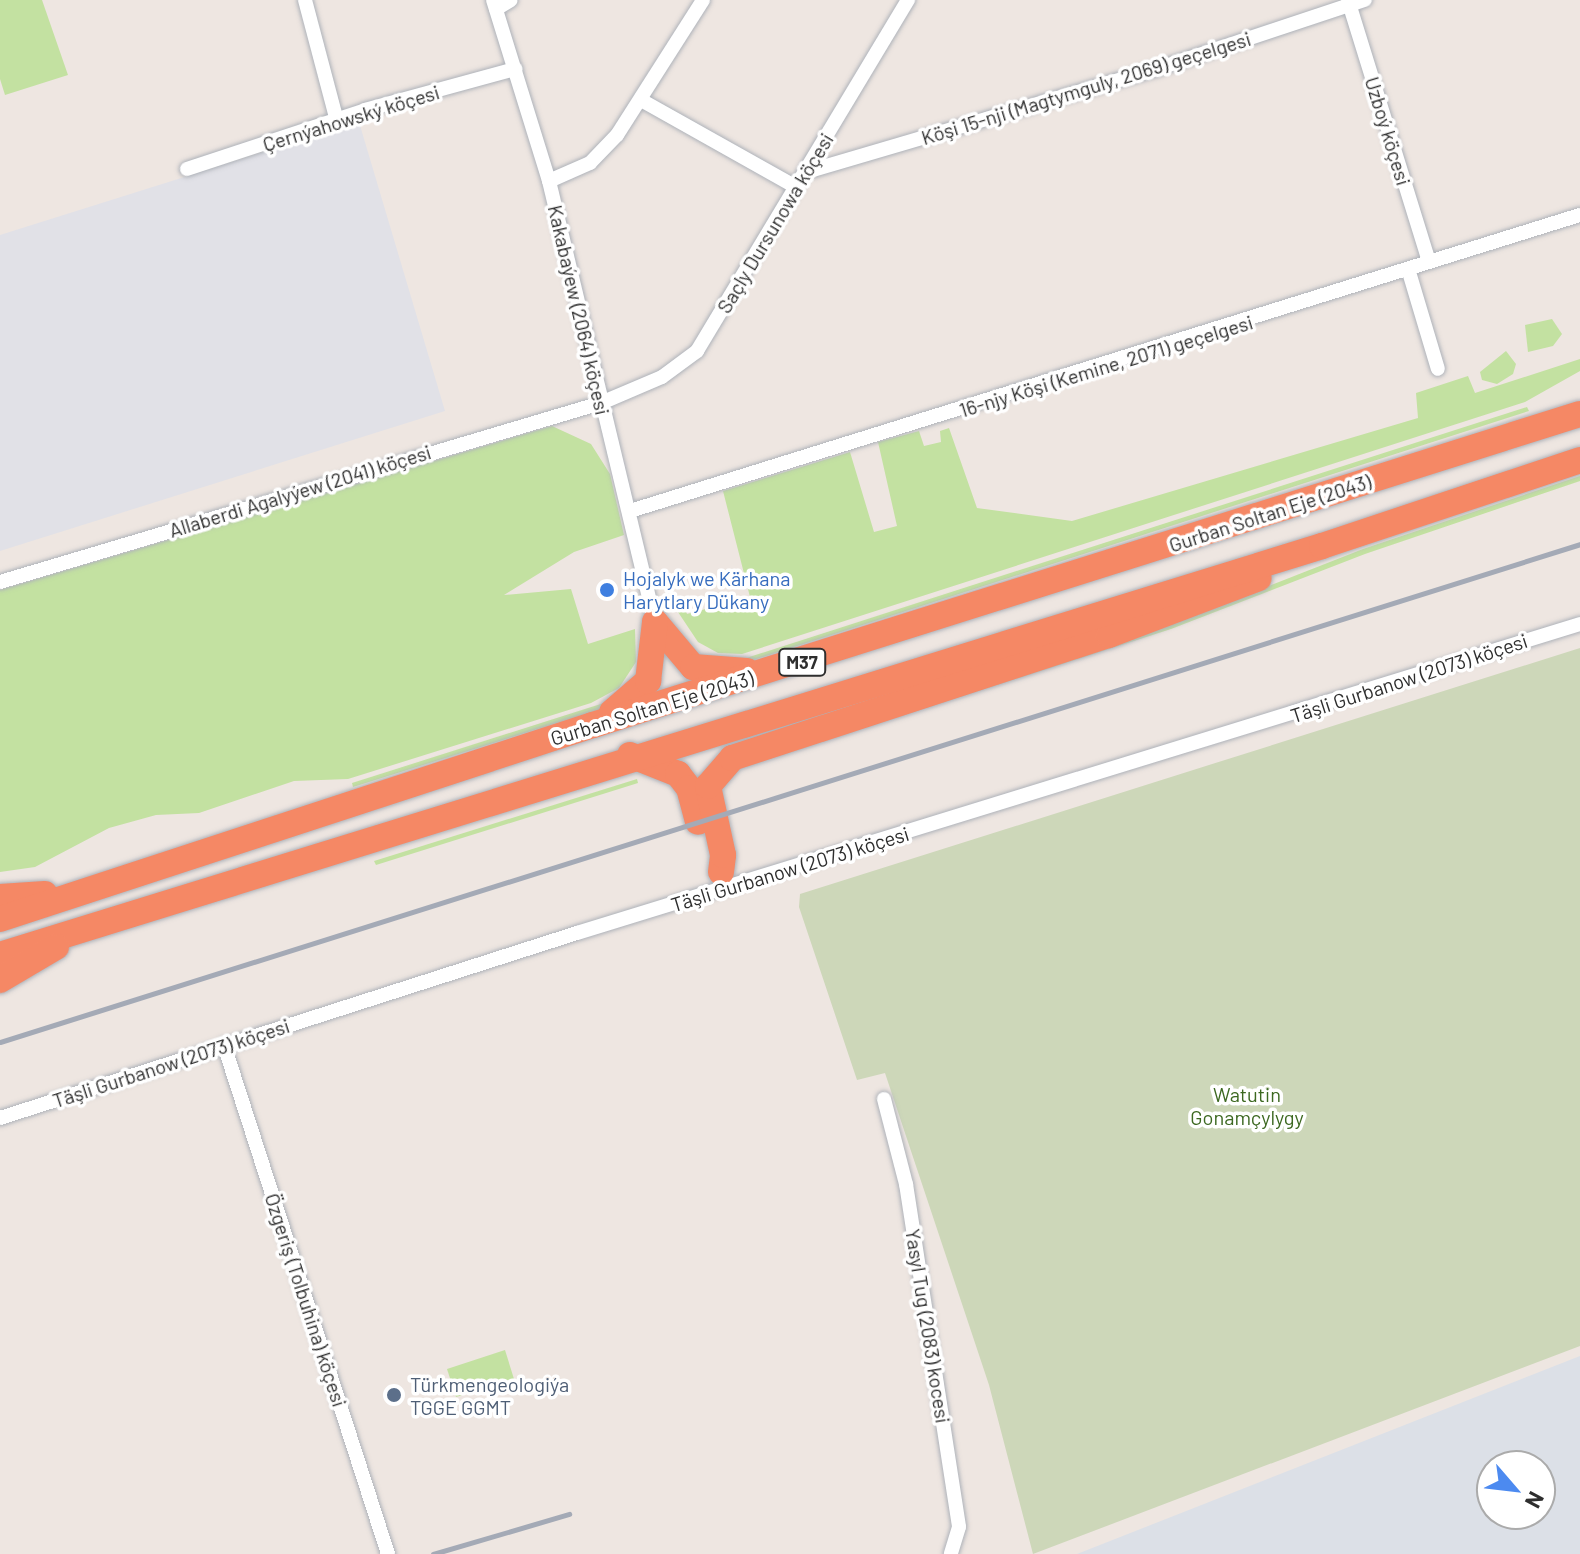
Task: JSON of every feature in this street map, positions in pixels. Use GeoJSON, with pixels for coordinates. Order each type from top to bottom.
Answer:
{"type":"FeatureCollection","features":[{"type":"Feature","properties":{"kind":"highway","name":"Gurban Soltan Eje (2043)"},"geometry":{"type":"LineString","coordinates":[[12,915],[593,725],[775,671],[1580,414]]}},
{"type":"Feature","properties":{"kind":"highway","name":"Gurban Soltan Eje (2043)"},"geometry":{"type":"LineString","coordinates":[[0,955],[630,755],[1322,546],[1580,460]]}},
{"type":"Feature","properties":{"kind":"highway"},"geometry":{"type":"LineString","coordinates":[[723,881],[723,855],[708,786],[732,758],[1228,594],[1322,546]]}},
{"type":"Feature","properties":{"kind":"highway"},"geometry":{"type":"LineString","coordinates":[[655,622],[693,667],[775,671]]}},
{"type":"Feature","properties":{"kind":"highway"},"geometry":{"type":"LineString","coordinates":[[593,725],[637,695],[648,681],[655,622]]}},
{"type":"Feature","properties":{"kind":"highway"},"geometry":{"type":"LineString","coordinates":[[630,755],[678,774],[689,788],[709,859],[723,881]]}},
{"type":"Feature","properties":{"kind":"highway"},"geometry":{"type":"LineString","coordinates":[[0,897],[81,892]]}},
{"type":"Feature","properties":{"kind":"highway"},"geometry":{"type":"LineString","coordinates":[[0,980],[89,927]]}},
{"type":"Feature","properties":{"kind":"street"},"geometry":{"type":"LineString","coordinates":[[305,0],[337,121]]}},
{"type":"Feature","properties":{"kind":"street"},"geometry":{"type":"LineString","coordinates":[[494,4],[511,0]]}},
{"type":"Feature","properties":{"kind":"street"},"geometry":{"type":"LineString","coordinates":[[549,181],[590,163],[641,100],[703,0]]}},
{"type":"Feature","properties":{"kind":"street","name":"Saçly Dursunowa köçesi"},"geometry":{"type":"LineString","coordinates":[[601,403],[662,377],[697,351],[908,0]]}},
{"type":"Feature","properties":{"kind":"street","name":"Köşi 15-nji (Magtymguly, 2069) geçelgesi"},"geometry":{"type":"LineString","coordinates":[[806,172],[1157,69],[1349,2],[1365,0]]}},
{"type":"Feature","properties":{"kind":"street","name":"Uzboý köçesi"},"geometry":{"type":"LineString","coordinates":[[1349,2],[1429,261]]}},
{"type":"Feature","properties":{"kind":"street","name":"Kakabaýew (2064) köçesi"},"geometry":{"type":"LineString","coordinates":[[494,4],[549,181],[655,622]]}},
{"type":"Feature","properties":{"kind":"street","name":"Çernýahowský köçesi"},"geometry":{"type":"LineString","coordinates":[[187,169],[515,69]]}},
{"type":"Feature","properties":{"kind":"street"},"geometry":{"type":"LineString","coordinates":[[641,100],[796,187]]}},
{"type":"Feature","properties":{"kind":"street","name":"16-njy Köşi (Kemine, 2071) geçelgesi"},"geometry":{"type":"LineString","coordinates":[[630,511],[1409,272],[1429,261],[1580,215]]}},
{"type":"Feature","properties":{"kind":"street"},"geometry":{"type":"LineString","coordinates":[[1409,272],[1438,369]]}},
{"type":"Feature","properties":{"kind":"street","name":"Allaberdi Agalyýew (2041) köçesi"},"geometry":{"type":"LineString","coordinates":[[0,582],[601,403]]}},
{"type":"Feature","properties":{"kind":"street","name":"Täşli Gurbanow (2073) köçesi"},"geometry":{"type":"LineString","coordinates":[[0,1118],[723,881],[1580,624]]}},
{"type":"Feature","properties":{"kind":"street","name":"Özgeriş (Tolbuhina) köçesi"},"geometry":{"type":"LineString","coordinates":[[224,1045],[388,1554]]}},
{"type":"Feature","properties":{"kind":"street","name":"Yasyl Tug (2083) kocesi"},"geometry":{"type":"LineString","coordinates":[[884,1099],[906,1184],[959,1527],[951,1554]]}},
{"type":"Feature","properties":{"kind":"shaded area"},"geometry":{"type":"Polygon","coordinates":[[[359,122],[445,411],[0,551],[0,235],[359,122]]]}},
{"type":"Feature","properties":{"kind":"shaded area"},"geometry":{"type":"Polygon","coordinates":[[[1580,1356],[1580,1554],[1077,1554],[1580,1356]]]}},
{"type":"Feature","properties":{"kind":"green space"},"geometry":{"type":"Polygon","coordinates":[[[0,0],[42,0],[68,75],[5,95],[0,79],[0,0]]]}},
{"type":"Feature","properties":{"kind":"green space"},"geometry":{"type":"Polygon","coordinates":[[[1552,319],[1562,334],[1553,346],[1528,352],[1525,325],[1552,319]]]}},
{"type":"Feature","properties":{"kind":"green space"},"geometry":{"type":"Polygon","coordinates":[[[1506,351],[1516,364],[1513,374],[1497,384],[1482,380],[1480,372],[1506,351]]]}},
{"type":"Feature","properties":{"kind":"green space"},"geometry":{"type":"Polygon","coordinates":[[[1580,359],[1580,371],[1525,402],[742,654],[718,653],[698,642],[674,606],[683,603],[687,614],[750,597],[723,491],[850,452],[874,532],[897,526],[878,442],[919,431],[924,446],[941,442],[940,431],[949,428],[977,508],[1072,521],[1418,418],[1416,393],[1468,376],[1475,393],[1580,359]]]}},
{"type":"Feature","properties":{"kind":"green space"},"geometry":{"type":"Polygon","coordinates":[[[1527,407],[1529,411],[744,663],[743,659],[1527,407]]]}},
{"type":"Feature","properties":{"kind":"green space"},"geometry":{"type":"Polygon","coordinates":[[[552,426],[591,444],[610,474],[624,535],[574,552],[504,595],[571,589],[588,644],[635,629],[636,662],[619,688],[591,703],[348,779],[294,781],[199,813],[156,815],[109,828],[35,867],[0,872],[0,590],[552,426]]]}},
{"type":"Feature","properties":{"kind":"green space"},"geometry":{"type":"Polygon","coordinates":[[[1580,476],[1580,481],[1365,554],[1171,629],[749,765],[1170,625],[1363,549],[1580,476]]]}},
{"type":"Feature","properties":{"kind":"green space","name":"Watutin Gonamçylygy"},"geometry":{"type":"Polygon","coordinates":[[[1580,648],[1580,1346],[1033,1554],[989,1385],[885,1073],[857,1080],[799,907],[800,894],[1580,648]]]}},
{"type":"Feature","properties":{"kind":"green space"},"geometry":{"type":"Polygon","coordinates":[[[607,702],[608,706],[595,711],[353,787],[352,783],[607,702]]]}},
{"type":"Feature","properties":{"kind":"green space"},"geometry":{"type":"Polygon","coordinates":[[[637,779],[638,783],[376,865],[374,861],[637,779]]]}},
{"type":"Feature","properties":{"kind":"green space"},"geometry":{"type":"Polygon","coordinates":[[[505,1350],[514,1379],[456,1397],[447,1369],[505,1350]]]}},
{"type":"Feature","properties":{"kind":"railway"},"geometry":{"type":"LineString","coordinates":[[0,1042],[1580,544]]}},
{"type":"Feature","properties":{"kind":"railway"},"geometry":{"type":"LineString","coordinates":[[433,1554],[569,1514]]}},
{"type":"Feature","properties":{"kind":"place","name":"Hojalyk we Kärhana Harytlary Dükany"},"geometry":{"type":"Point","coordinates":[607,590]}},
{"type":"Feature","properties":{"kind":"place","name":"Türkmengeologiýa TGGE GGMT"},"geometry":{"type":"Point","coordinates":[394,1395]}}]}
